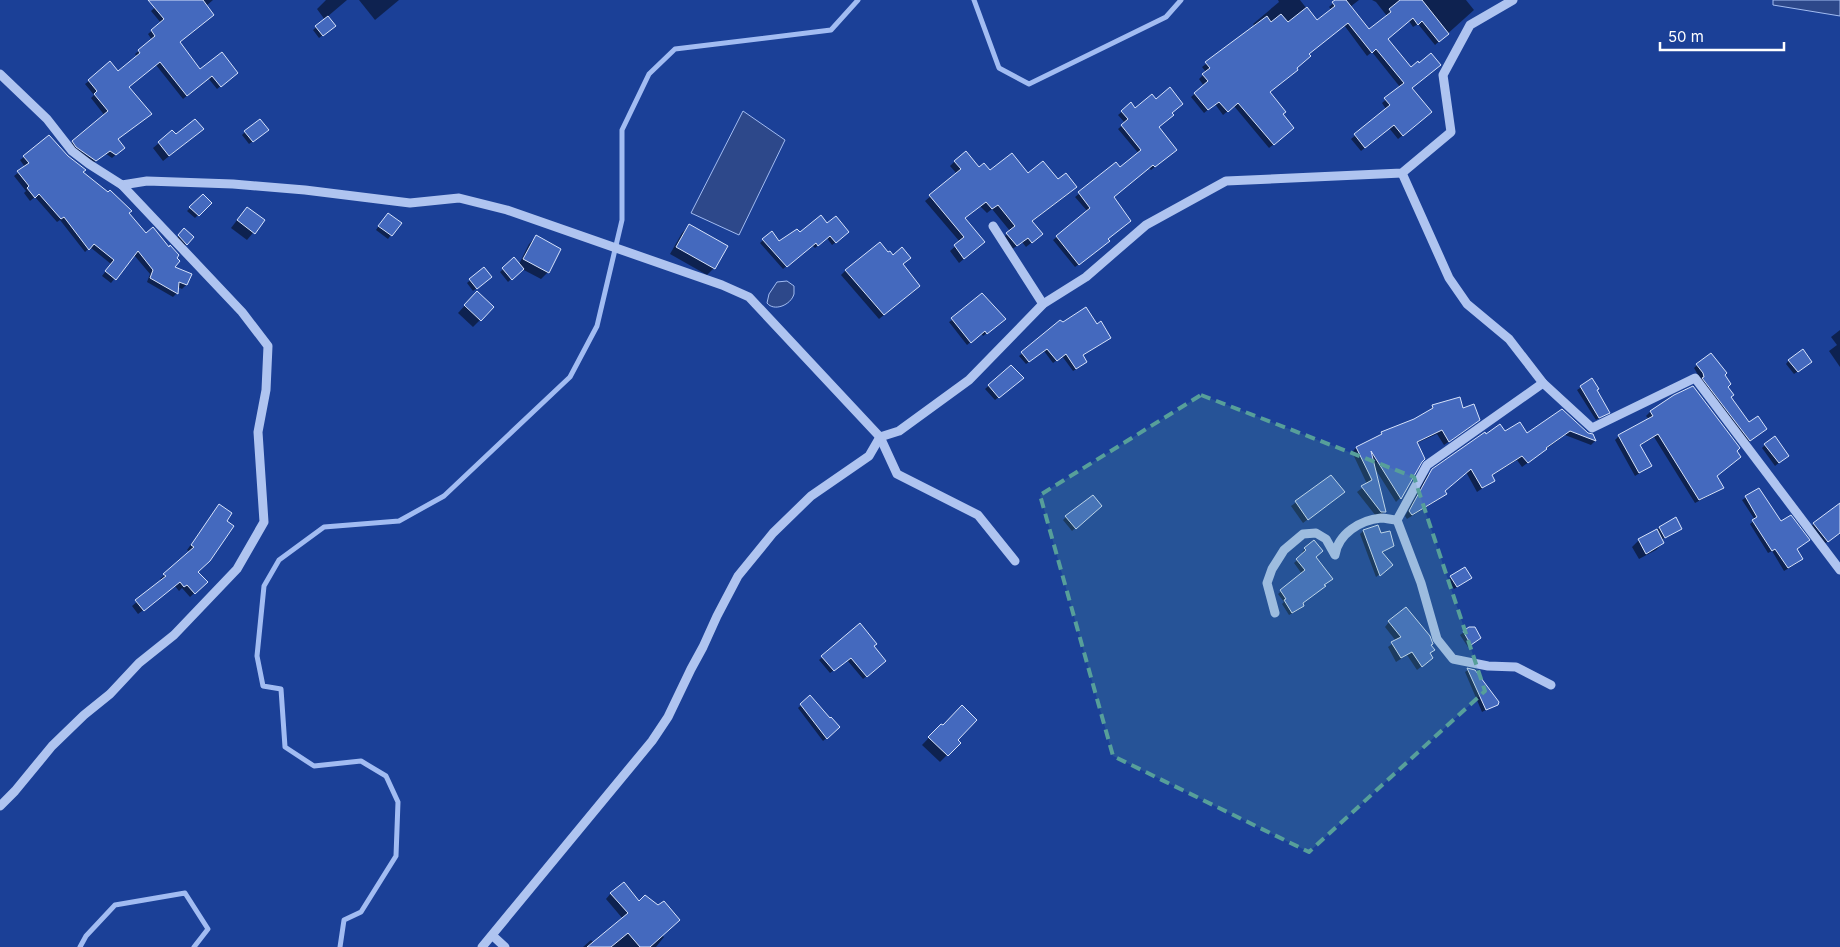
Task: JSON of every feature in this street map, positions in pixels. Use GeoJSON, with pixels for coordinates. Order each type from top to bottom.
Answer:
{"type":"FeatureCollection","features":[{"type":"Feature","properties":{"kind":"street"},"geometry":{"type":"LineString","coordinates":[[482,947],[652,742],[668,716],[690,668],[704,647],[716,616],[738,576],[773,533],[811,496],[869,456],[880,437],[899,431],[969,380],[1043,304],[1086,277],[1146,225],[1226,181],[1402,173],[1451,132],[1444,75],[1470,25],[1513,0]]}},
{"type":"Feature","properties":{"kind":"street"},"geometry":{"type":"LineString","coordinates":[[0,74],[47,120],[72,151],[122,185],[242,312],[268,346],[266,390],[258,432],[264,522],[237,569],[174,635],[139,663],[110,694],[84,715],[52,746],[0,806]]}},
{"type":"Feature","properties":{"kind":"street"},"geometry":{"type":"LineString","coordinates":[[1402,173],[1449,278],[1466,304],[1509,339],[1544,383],[1592,428],[1695,378],[1840,570]]}},
{"type":"Feature","properties":{"kind":"street"},"geometry":{"type":"LineString","coordinates":[[122,185],[147,181],[214,183],[305,190],[410,203],[459,198],[507,210],[722,285],[749,297],[880,437],[897,474],[978,515],[1015,560]]}},
{"type":"Feature","properties":{"kind":"street"},"geometry":{"type":"LineString","coordinates":[[994,226],[1043,304]]}},
{"type":"Feature","properties":{"kind":"street"},"geometry":{"type":"LineString","coordinates":[[1397,520],[1427,465],[1544,383]]}},
{"type":"Feature","properties":{"kind":"street"},"geometry":{"type":"LineString","coordinates":[[1275,613],[1267,583],[1272,569],[1284,550],[1303,534],[1316,533],[1326,539],[1335,555],[1336,546],[1340,539],[1357,525],[1381,518],[1397,520]]}},
{"type":"Feature","properties":{"kind":"street"},"geometry":{"type":"LineString","coordinates":[[1397,520],[1422,583],[1437,639],[1453,658],[1488,666],[1516,667],[1551,685]]}},
{"type":"Feature","properties":{"kind":"street"},"geometry":{"type":"LineString","coordinates":[[493,936],[504,947]]}},
{"type":"Feature","properties":{"kind":"highlighted area"},"geometry":{"type":"Polygon","coordinates":[[[1201,395],[1414,477],[1485,691],[1309,852],[1113,756],[1040,495],[1201,395]]]}},
{"type":"Feature","properties":{"kind":"water"},"geometry":{"type":"Polygon","coordinates":[[[1773,0],[1840,0],[1840,16],[1773,5],[1773,0]]]}},
{"type":"Feature","properties":{"kind":"water"},"geometry":{"type":"Polygon","coordinates":[[[743,111],[785,140],[739,235],[691,213],[743,111]]]}},
{"type":"Feature","properties":{"kind":"water"},"geometry":{"type":"Polygon","coordinates":[[[787,281],[794,286],[794,294],[790,301],[778,307],[770,306],[767,303],[769,294],[777,282],[787,281]]]}},
{"type":"Feature","properties":{"kind":"building"},"geometry":{"type":"Polygon","coordinates":[[[148,0],[203,0],[214,15],[180,42],[200,69],[222,52],[238,73],[221,87],[212,76],[187,96],[160,62],[129,87],[152,114],[118,139],[125,148],[116,155],[110,151],[96,161],[76,147],[72,141],[108,111],[94,94],[97,91],[88,80],[110,61],[118,71],[140,53],[138,50],[155,36],[151,30],[164,19],[148,0]]]}},
{"type":"Feature","properties":{"kind":"building"},"geometry":{"type":"Polygon","coordinates":[[[1335,0],[1346,0],[1369,29],[1391,12],[1389,9],[1400,0],[1422,0],[1449,34],[1439,42],[1422,21],[1418,25],[1413,18],[1388,39],[1411,67],[1431,53],[1441,65],[1412,88],[1432,112],[1403,136],[1394,125],[1365,148],[1354,134],[1390,105],[1384,98],[1404,83],[1376,49],[1372,53],[1348,23],[1309,54],[1311,56],[1297,68],[1298,70],[1270,92],[1286,112],[1283,114],[1294,128],[1274,145],[1238,103],[1228,112],[1219,102],[1208,110],[1194,93],[1208,81],[1202,74],[1210,68],[1205,62],[1267,16],[1271,22],[1281,14],[1288,22],[1307,7],[1317,20],[1335,6],[1332,2],[1335,0]]]}},
{"type":"Feature","properties":{"kind":"building"},"geometry":{"type":"Polygon","coordinates":[[[328,16],[336,26],[323,36],[315,26],[328,16]]]}},
{"type":"Feature","properties":{"kind":"building"},"geometry":{"type":"Polygon","coordinates":[[[1170,87],[1183,104],[1172,113],[1174,115],[1159,127],[1177,150],[1155,167],[1153,165],[1114,197],[1131,221],[1108,239],[1110,241],[1079,265],[1056,236],[1090,208],[1078,192],[1116,162],[1120,167],[1141,150],[1121,125],[1128,119],[1121,111],[1131,102],[1135,108],[1152,94],[1156,99],[1170,87]]]}},
{"type":"Feature","properties":{"kind":"building"},"geometry":{"type":"Polygon","coordinates":[[[195,119],[204,129],[169,156],[158,142],[172,130],[176,134],[195,119]]]}},
{"type":"Feature","properties":{"kind":"building"},"geometry":{"type":"Polygon","coordinates":[[[260,119],[269,130],[253,142],[244,131],[260,119]]]}},
{"type":"Feature","properties":{"kind":"building"},"geometry":{"type":"Polygon","coordinates":[[[49,135],[68,156],[86,170],[83,172],[108,192],[110,190],[132,211],[129,213],[146,233],[153,227],[169,247],[170,245],[179,255],[177,258],[180,261],[175,267],[192,274],[187,285],[179,282],[178,294],[150,278],[153,270],[138,251],[116,280],[105,271],[114,260],[94,244],[89,250],[64,217],[61,219],[39,194],[35,198],[27,188],[29,186],[17,171],[29,163],[23,156],[49,135]]]}},
{"type":"Feature","properties":{"kind":"building"},"geometry":{"type":"Polygon","coordinates":[[[966,151],[979,167],[984,163],[990,170],[1012,153],[1028,173],[1043,161],[1058,179],[1066,173],[1077,187],[1032,221],[1043,234],[1032,243],[1028,238],[1017,246],[1006,233],[1015,226],[998,205],[992,209],[986,202],[965,218],[985,242],[964,259],[954,245],[964,237],[929,195],[961,169],[954,161],[966,151]]]}},
{"type":"Feature","properties":{"kind":"building"},"geometry":{"type":"Polygon","coordinates":[[[203,194],[212,203],[199,216],[189,207],[203,194]]]}},
{"type":"Feature","properties":{"kind":"building"},"geometry":{"type":"Polygon","coordinates":[[[247,207],[265,220],[255,234],[237,220],[247,207]]]}},
{"type":"Feature","properties":{"kind":"building"},"geometry":{"type":"Polygon","coordinates":[[[388,213],[402,223],[392,236],[378,226],[388,213]]]}},
{"type":"Feature","properties":{"kind":"building"},"geometry":{"type":"Polygon","coordinates":[[[821,215],[827,223],[836,216],[849,232],[836,243],[830,236],[818,246],[816,243],[787,267],[762,239],[772,231],[779,241],[797,229],[800,232],[821,215]]]}},
{"type":"Feature","properties":{"kind":"building"},"geometry":{"type":"Polygon","coordinates":[[[689,224],[728,246],[715,269],[676,247],[689,224]]]}},
{"type":"Feature","properties":{"kind":"building"},"geometry":{"type":"Polygon","coordinates":[[[184,228],[194,237],[187,245],[178,235],[184,228]]]}},
{"type":"Feature","properties":{"kind":"building"},"geometry":{"type":"Polygon","coordinates":[[[536,235],[561,249],[549,273],[523,259],[536,235]]]}},
{"type":"Feature","properties":{"kind":"building"},"geometry":{"type":"Polygon","coordinates":[[[880,242],[893,255],[902,247],[911,258],[903,264],[920,286],[884,315],[845,270],[880,242]]]}},
{"type":"Feature","properties":{"kind":"building"},"geometry":{"type":"Polygon","coordinates":[[[514,257],[524,269],[512,280],[502,268],[514,257]]]}},
{"type":"Feature","properties":{"kind":"building"},"geometry":{"type":"Polygon","coordinates":[[[484,267],[492,277],[477,289],[469,279],[484,267]]]}},
{"type":"Feature","properties":{"kind":"building"},"geometry":{"type":"Polygon","coordinates":[[[477,291],[494,307],[481,321],[464,305],[477,291]]]}},
{"type":"Feature","properties":{"kind":"building"},"geometry":{"type":"Polygon","coordinates":[[[982,293],[1006,319],[987,334],[985,331],[971,343],[951,318],[982,293]]]}},
{"type":"Feature","properties":{"kind":"building"},"geometry":{"type":"Polygon","coordinates":[[[1086,307],[1097,324],[1101,321],[1111,338],[1083,355],[1087,362],[1076,369],[1066,354],[1057,361],[1047,349],[1029,362],[1021,352],[1060,320],[1063,322],[1086,307]]]}},
{"type":"Feature","properties":{"kind":"building"},"geometry":{"type":"Polygon","coordinates":[[[1803,349],[1812,362],[1798,372],[1788,360],[1803,349]]]}},
{"type":"Feature","properties":{"kind":"building"},"geometry":{"type":"Polygon","coordinates":[[[1711,353],[1727,373],[1725,375],[1731,384],[1728,387],[1734,395],[1731,397],[1749,422],[1758,416],[1767,429],[1750,441],[1702,378],[1704,377],[1703,373],[1696,364],[1711,353]]]}},
{"type":"Feature","properties":{"kind":"building"},"geometry":{"type":"Polygon","coordinates":[[[1011,365],[1024,378],[999,398],[988,385],[1011,365]]]}},
{"type":"Feature","properties":{"kind":"building"},"geometry":{"type":"Polygon","coordinates":[[[1592,378],[1610,413],[1599,418],[1580,386],[1592,378]]]}},
{"type":"Feature","properties":{"kind":"building"},"geometry":{"type":"Polygon","coordinates":[[[1693,386],[1740,448],[1737,451],[1741,457],[1717,476],[1724,488],[1699,500],[1658,434],[1640,445],[1652,466],[1639,473],[1618,435],[1653,416],[1650,411],[1674,395],[1693,386]]]}},
{"type":"Feature","properties":{"kind":"building"},"geometry":{"type":"Polygon","coordinates":[[[1460,397],[1463,408],[1474,404],[1480,420],[1449,442],[1442,430],[1417,442],[1425,459],[1401,499],[1371,451],[1386,512],[1381,512],[1361,486],[1372,480],[1356,447],[1382,434],[1381,432],[1414,419],[1433,408],[1432,405],[1460,397]]]}},
{"type":"Feature","properties":{"kind":"building"},"geometry":{"type":"Polygon","coordinates":[[[1562,409],[1588,433],[1593,434],[1596,441],[1570,431],[1528,463],[1522,456],[1492,475],[1495,481],[1482,488],[1471,469],[1445,491],[1447,494],[1412,515],[1409,511],[1432,469],[1485,432],[1486,434],[1500,424],[1505,431],[1520,422],[1527,433],[1562,409]]]}},
{"type":"Feature","properties":{"kind":"building"},"geometry":{"type":"Polygon","coordinates":[[[1775,436],[1789,456],[1779,463],[1764,444],[1775,436]]]}},
{"type":"Feature","properties":{"kind":"building"},"geometry":{"type":"Polygon","coordinates":[[[1331,475],[1345,492],[1308,520],[1295,501],[1331,475]]]}},
{"type":"Feature","properties":{"kind":"building"},"geometry":{"type":"Polygon","coordinates":[[[1759,488],[1781,521],[1791,515],[1810,540],[1797,549],[1803,559],[1788,568],[1775,549],[1772,551],[1752,520],[1757,517],[1745,496],[1759,488]]]}},
{"type":"Feature","properties":{"kind":"building"},"geometry":{"type":"Polygon","coordinates":[[[1093,495],[1102,506],[1076,529],[1065,516],[1093,495]]]}},
{"type":"Feature","properties":{"kind":"building"},"geometry":{"type":"Polygon","coordinates":[[[1840,503],[1840,533],[1828,542],[1813,523],[1840,503]]]}},
{"type":"Feature","properties":{"kind":"building"},"geometry":{"type":"Polygon","coordinates":[[[219,504],[232,513],[227,521],[234,526],[210,561],[198,572],[208,582],[195,594],[187,585],[184,587],[180,582],[144,611],[135,600],[166,576],[163,574],[194,547],[191,545],[219,504]]]}},
{"type":"Feature","properties":{"kind":"building"},"geometry":{"type":"Polygon","coordinates":[[[1676,517],[1682,529],[1665,538],[1659,527],[1676,517]]]}},
{"type":"Feature","properties":{"kind":"building"},"geometry":{"type":"Polygon","coordinates":[[[1378,525],[1381,533],[1390,531],[1394,546],[1382,552],[1393,565],[1380,576],[1363,530],[1378,525]]]}},
{"type":"Feature","properties":{"kind":"building"},"geometry":{"type":"Polygon","coordinates":[[[1657,529],[1664,543],[1646,554],[1638,539],[1657,529]]]}},
{"type":"Feature","properties":{"kind":"building"},"geometry":{"type":"Polygon","coordinates":[[[1314,540],[1323,551],[1316,557],[1333,579],[1303,603],[1304,606],[1292,613],[1280,590],[1305,570],[1296,559],[1306,550],[1304,548],[1314,540]]]}},
{"type":"Feature","properties":{"kind":"building"},"geometry":{"type":"Polygon","coordinates":[[[1465,567],[1472,578],[1457,587],[1450,576],[1465,567]]]}},
{"type":"Feature","properties":{"kind":"building"},"geometry":{"type":"Polygon","coordinates":[[[1406,607],[1430,636],[1433,644],[1431,645],[1435,650],[1430,653],[1433,658],[1422,667],[1412,652],[1401,658],[1391,642],[1401,637],[1388,621],[1406,607]]]}},
{"type":"Feature","properties":{"kind":"building"},"geometry":{"type":"Polygon","coordinates":[[[860,623],[877,644],[874,646],[886,661],[867,677],[851,658],[834,671],[821,656],[860,623]]]}},
{"type":"Feature","properties":{"kind":"building"},"geometry":{"type":"Polygon","coordinates":[[[1469,627],[1475,627],[1481,638],[1471,645],[1463,631],[1469,627]]]}},
{"type":"Feature","properties":{"kind":"building"},"geometry":{"type":"Polygon","coordinates":[[[1467,668],[1475,670],[1499,702],[1498,705],[1486,710],[1467,668]]]}},
{"type":"Feature","properties":{"kind":"building"},"geometry":{"type":"Polygon","coordinates":[[[810,695],[840,727],[827,739],[800,704],[810,695]]]}},
{"type":"Feature","properties":{"kind":"building"},"geometry":{"type":"Polygon","coordinates":[[[962,705],[977,720],[958,740],[961,743],[948,756],[928,737],[941,724],[943,725],[962,705]]]}},
{"type":"Feature","properties":{"kind":"building"},"geometry":{"type":"Polygon","coordinates":[[[624,882],[639,901],[645,895],[658,905],[664,901],[680,920],[650,947],[640,947],[628,933],[611,947],[587,947],[628,913],[610,893],[624,882]]]}},
{"type":"Feature","properties":{"kind":"waterway"},"geometry":{"type":"LineString","coordinates":[[340,947],[344,920],[361,912],[396,856],[398,802],[386,776],[361,761],[314,766],[285,747],[281,689],[263,686],[257,656],[264,586],[279,560],[324,527],[399,521],[444,496],[570,377],[597,326],[622,220],[622,130],[649,74],[675,49],[831,30],[858,0]]}},
{"type":"Feature","properties":{"kind":"waterway"},"geometry":{"type":"LineString","coordinates":[[974,0],[999,68],[1029,84],[1166,17],[1181,0]]}},
{"type":"Feature","properties":{"kind":"waterway"},"geometry":{"type":"LineString","coordinates":[[80,947],[86,936],[115,905],[185,893],[208,929],[194,947]]}}]}
